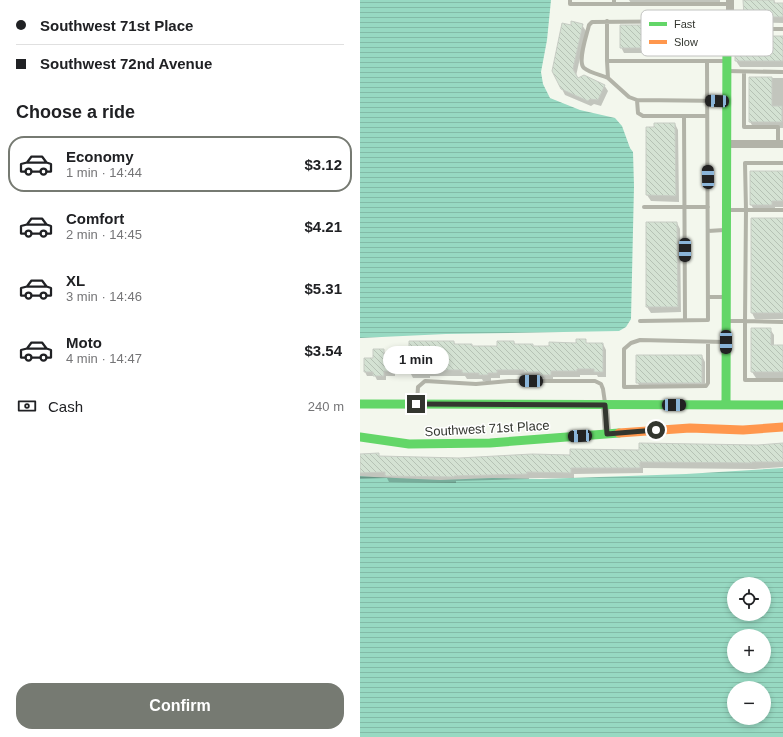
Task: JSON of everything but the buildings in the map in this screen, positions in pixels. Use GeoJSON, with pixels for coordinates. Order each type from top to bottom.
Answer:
{"type":"FeatureCollection","features":[{"type":"Feature","properties":{"kind":"street"},"geometry":{"type":"LineString","coordinates":[[726,405],[727,56]]}},
{"type":"Feature","properties":{"kind":"street"},"geometry":{"type":"LineString","coordinates":[[727,144],[781,144]]}},
{"type":"Feature","properties":{"kind":"street"},"geometry":{"type":"LineString","coordinates":[[360,404],[783,405]]}},
{"type":"Feature","properties":{"kind":"street"},"geometry":{"type":"LineString","coordinates":[[605,405],[607,434]]}},
{"type":"Feature","properties":{"kind":"street","name":"Southwest 71st Place"},"geometry":{"type":"LineString","coordinates":[[360,437],[396,443],[417,444],[497,442],[684,429],[743,430],[783,427]]}},
{"type":"Feature","properties":{"kind":"lane"},"geometry":{"type":"LineString","coordinates":[[570,0],[570,4],[614,2],[685,10]]}},
{"type":"Feature","properties":{"kind":"lane"},"geometry":{"type":"LineString","coordinates":[[641,21],[595,21],[589,25],[581,62],[582,66],[586,70],[608,78],[629,97],[637,100],[727,101]]}},
{"type":"Feature","properties":{"kind":"lane"},"geometry":{"type":"LineString","coordinates":[[607,21],[608,78]]}},
{"type":"Feature","properties":{"kind":"lane"},"geometry":{"type":"LineString","coordinates":[[773,26],[783,29]]}},
{"type":"Feature","properties":{"kind":"lane"},"geometry":{"type":"LineString","coordinates":[[607,61],[727,61]]}},
{"type":"Feature","properties":{"kind":"lane"},"geometry":{"type":"LineString","coordinates":[[640,321],[708,320],[708,61]]}},
{"type":"Feature","properties":{"kind":"lane"},"geometry":{"type":"LineString","coordinates":[[727,72],[783,72]]}},
{"type":"Feature","properties":{"kind":"lane"},"geometry":{"type":"LineString","coordinates":[[744,72],[744,127],[778,127],[781,144]]}},
{"type":"Feature","properties":{"kind":"lane"},"geometry":{"type":"LineString","coordinates":[[637,100],[638,113],[640,115],[707,116]]}},
{"type":"Feature","properties":{"kind":"lane"},"geometry":{"type":"LineString","coordinates":[[684,116],[685,320]]}},
{"type":"Feature","properties":{"kind":"lane"},"geometry":{"type":"LineString","coordinates":[[783,163],[745,163],[745,380],[783,380]]}},
{"type":"Feature","properties":{"kind":"lane"},"geometry":{"type":"LineString","coordinates":[[644,207],[708,207]]}},
{"type":"Feature","properties":{"kind":"lane"},"geometry":{"type":"LineString","coordinates":[[727,210],[783,210]]}},
{"type":"Feature","properties":{"kind":"lane"},"geometry":{"type":"LineString","coordinates":[[708,231],[726,230]]}},
{"type":"Feature","properties":{"kind":"lane"},"geometry":{"type":"LineString","coordinates":[[708,297],[726,297]]}},
{"type":"Feature","properties":{"kind":"lane"},"geometry":{"type":"LineString","coordinates":[[726,321],[745,320],[783,322]]}},
{"type":"Feature","properties":{"kind":"lane"},"geometry":{"type":"LineString","coordinates":[[708,342],[708,383],[706,386],[624,387],[624,349],[631,343],[640,340],[726,342]]}},
{"type":"Feature","properties":{"kind":"lane"},"geometry":{"type":"LineString","coordinates":[[416,404],[418,387],[425,381],[476,384],[509,381],[595,381],[601,384],[605,405]]}},
{"type":"Feature","properties":{"kind":"shaded area"},"geometry":{"type":"Polygon","coordinates":[[[360,0],[551,0],[547,40],[541,72],[543,84],[550,98],[580,110],[615,118],[622,126],[630,148],[633,152],[634,186],[631,319],[626,327],[619,331],[446,334],[360,338],[360,0]]]}},
{"type":"Feature","properties":{"kind":"shaded area"},"geometry":{"type":"Polygon","coordinates":[[[783,468],[783,737],[360,737],[360,476],[440,480],[492,478],[541,479],[686,474],[783,468]]]}},
{"type":"Feature","properties":{"kind":"traffic: fast"},"geometry":{"type":"LineString","coordinates":[[726,405],[727,56]]}},
{"type":"Feature","properties":{"kind":"traffic: fast"},"geometry":{"type":"LineString","coordinates":[[360,404],[783,405]]}},
{"type":"Feature","properties":{"kind":"traffic: fast"},"geometry":{"type":"LineString","coordinates":[[360,437],[409,444],[490,443],[619,433]]}},
{"type":"Feature","properties":{"kind":"traffic: slow"},"geometry":{"type":"LineString","coordinates":[[619,433],[690,428],[743,430],[783,427]]}},
{"type":"Feature","properties":{"kind":"route"},"geometry":{"type":"LineString","coordinates":[[416,404],[605,405],[607,434],[656,430]]}}]}
